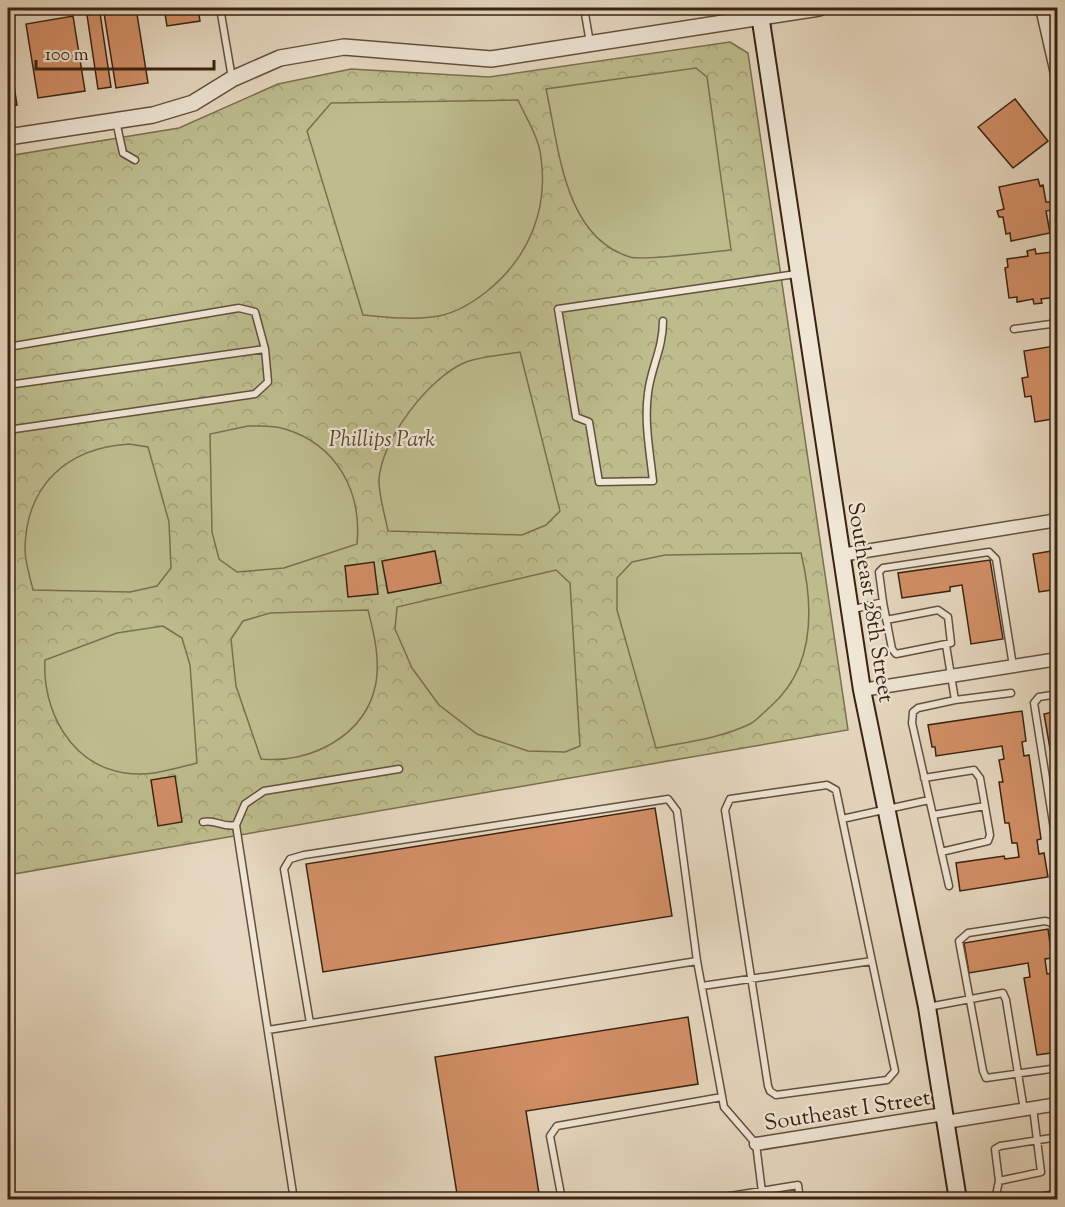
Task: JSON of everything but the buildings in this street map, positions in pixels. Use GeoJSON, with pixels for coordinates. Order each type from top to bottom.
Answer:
{"type":"FeatureCollection","features":[{"type":"Feature","properties":{"kind":"main road","name":"Southeast 28th Street"},"geometry":{"type":"LineString","coordinates":[[760,13],[862,690],[927,1007],[957,1200]]}},
{"type":"Feature","properties":{"kind":"street"},"geometry":{"type":"LineString","coordinates":[[8,137],[153,115],[193,103],[232,79],[280,58],[344,46],[491,59],[590,44],[760,13],[819,8]]}},
{"type":"Feature","properties":{"kind":"street"},"geometry":{"type":"LineString","coordinates":[[1042,8],[1058,78]]}},
{"type":"Feature","properties":{"kind":"street"},"geometry":{"type":"LineString","coordinates":[[842,555],[1058,520]]}},
{"type":"Feature","properties":{"kind":"street"},"geometry":{"type":"LineString","coordinates":[[862,690],[1058,658]]}},
{"type":"Feature","properties":{"kind":"street","name":"Southeast I Street"},"geometry":{"type":"LineString","coordinates":[[756,1144],[1058,1104]]}},
{"type":"Feature","properties":{"kind":"lane"},"geometry":{"type":"LineString","coordinates":[[220,8],[232,79]]}},
{"type":"Feature","properties":{"kind":"lane"},"geometry":{"type":"LineString","coordinates":[[584,8],[590,44]]}},
{"type":"Feature","properties":{"kind":"lane"},"geometry":{"type":"LineString","coordinates":[[116,121],[123,153],[135,160]]}},
{"type":"Feature","properties":{"kind":"lane"},"geometry":{"type":"LineString","coordinates":[[663,321],[663,341],[648,392],[647,426],[653,481],[599,482],[589,422],[576,417],[558,309],[800,273]]}},
{"type":"Feature","properties":{"kind":"lane"},"geometry":{"type":"LineString","coordinates":[[8,347],[239,309],[255,312],[265,349],[268,382],[255,394],[8,429]]}},
{"type":"Feature","properties":{"kind":"lane"},"geometry":{"type":"LineString","coordinates":[[1014,329],[1058,322]]}},
{"type":"Feature","properties":{"kind":"lane"},"geometry":{"type":"LineString","coordinates":[[8,385],[265,349]]}},
{"type":"Feature","properties":{"kind":"lane"},"geometry":{"type":"LineString","coordinates":[[886,620],[938,610],[944,612],[948,617],[951,643],[896,654],[892,649],[886,620],[883,603],[879,572],[883,568],[989,552],[996,559],[1013,666]]}},
{"type":"Feature","properties":{"kind":"lane"},"geometry":{"type":"LineString","coordinates":[[850,610],[883,603]]}},
{"type":"Feature","properties":{"kind":"lane"},"geometry":{"type":"LineString","coordinates":[[1058,627],[1058,644]]}},
{"type":"Feature","properties":{"kind":"lane"},"geometry":{"type":"LineString","coordinates":[[946,645],[955,700]]}},
{"type":"Feature","properties":{"kind":"lane"},"geometry":{"type":"LineString","coordinates":[[949,886],[912,723],[913,712],[918,708],[955,700],[1011,693]]}},
{"type":"Feature","properties":{"kind":"lane"},"geometry":{"type":"LineString","coordinates":[[1058,694],[1039,697],[1034,703],[1058,854]]}},
{"type":"Feature","properties":{"kind":"lane"},"geometry":{"type":"LineString","coordinates":[[294,1200],[236,825],[245,804],[264,791],[399,769]]}},
{"type":"Feature","properties":{"kind":"lane"},"geometry":{"type":"LineString","coordinates":[[924,778],[974,770],[980,778],[990,835],[988,841],[941,852]]}},
{"type":"Feature","properties":{"kind":"lane"},"geometry":{"type":"LineString","coordinates":[[827,785],[836,790],[842,819],[895,1071],[887,1080],[785,1094],[770,1091],[725,810],[726,804],[730,799],[827,785]]}},
{"type":"Feature","properties":{"kind":"lane"},"geometry":{"type":"LineString","coordinates":[[310,1023],[284,869],[290,859],[668,799],[677,811],[697,960],[724,1107],[756,1144],[764,1200]]}},
{"type":"Feature","properties":{"kind":"lane"},"geometry":{"type":"LineString","coordinates":[[842,819],[929,800]]}},
{"type":"Feature","properties":{"kind":"lane"},"geometry":{"type":"LineString","coordinates":[[933,815],[986,806]]}},
{"type":"Feature","properties":{"kind":"lane"},"geometry":{"type":"LineString","coordinates":[[203,822],[211,820],[227,827],[236,825]]}},
{"type":"Feature","properties":{"kind":"lane"},"geometry":{"type":"LineString","coordinates":[[1058,936],[1056,927],[1045,921],[968,933],[959,941],[986,1078],[1058,1068]]}},
{"type":"Feature","properties":{"kind":"lane"},"geometry":{"type":"LineString","coordinates":[[268,1030],[697,960]]}},
{"type":"Feature","properties":{"kind":"lane"},"geometry":{"type":"LineString","coordinates":[[702,986],[872,961]]}},
{"type":"Feature","properties":{"kind":"lane"},"geometry":{"type":"LineString","coordinates":[[927,1007],[1002,993],[1006,1000],[1018,1074],[1038,1141],[1041,1172],[999,1181]]}},
{"type":"Feature","properties":{"kind":"lane"},"geometry":{"type":"LineString","coordinates":[[562,1200],[550,1136],[557,1126],[722,1096]]}},
{"type":"Feature","properties":{"kind":"lane"},"geometry":{"type":"LineString","coordinates":[[995,1200],[999,1181],[995,1149],[1000,1146],[1058,1137]]}},
{"type":"Feature","properties":{"kind":"lane"},"geometry":{"type":"LineString","coordinates":[[705,1200],[798,1185],[800,1200]]}},
{"type":"Feature","properties":{"kind":"green space","name":"Phillips Park"},"geometry":{"type":"Polygon","coordinates":[[[730,42],[748,53],[848,730],[8,875],[8,156],[179,128],[278,84],[351,69],[489,77],[730,42]]]}},
{"type":"Feature","properties":{"kind":"green space"},"geometry":{"type":"Polygon","coordinates":[[[696,68],[707,77],[731,250],[663,257],[630,257],[608,246],[590,230],[577,210],[561,162],[546,89],[696,68]]]}},
{"type":"Feature","properties":{"kind":"green space"},"geometry":{"type":"Polygon","coordinates":[[[518,100],[534,132],[540,151],[542,192],[533,229],[514,263],[480,296],[446,314],[415,318],[363,315],[307,131],[331,103],[518,100]]]}},
{"type":"Feature","properties":{"kind":"green space"},"geometry":{"type":"Polygon","coordinates":[[[520,352],[560,511],[546,525],[522,535],[388,531],[379,481],[388,448],[409,412],[437,381],[466,362],[520,352]]]}},
{"type":"Feature","properties":{"kind":"green space"},"geometry":{"type":"Polygon","coordinates":[[[248,426],[272,426],[285,429],[303,436],[332,458],[350,489],[355,506],[357,544],[284,568],[237,572],[219,559],[212,532],[210,434],[248,426]]]}},
{"type":"Feature","properties":{"kind":"green space"},"geometry":{"type":"Polygon","coordinates":[[[129,444],[148,447],[169,522],[171,568],[157,586],[130,592],[33,590],[25,549],[27,526],[33,506],[42,489],[54,474],[69,462],[107,447],[129,444]]]}},
{"type":"Feature","properties":{"kind":"green space"},"geometry":{"type":"Polygon","coordinates":[[[801,553],[808,594],[807,635],[796,673],[785,690],[758,718],[739,729],[656,748],[617,610],[617,578],[632,562],[665,555],[801,553]]]}},
{"type":"Feature","properties":{"kind":"green space"},"geometry":{"type":"Polygon","coordinates":[[[556,570],[570,583],[580,746],[565,752],[528,751],[477,734],[439,705],[412,668],[395,629],[397,607],[556,570]]]}},
{"type":"Feature","properties":{"kind":"green space"},"geometry":{"type":"Polygon","coordinates":[[[368,610],[376,646],[377,673],[370,702],[361,718],[333,743],[316,751],[298,757],[261,759],[236,686],[231,639],[243,621],[270,613],[368,610]]]}},
{"type":"Feature","properties":{"kind":"green space"},"geometry":{"type":"Polygon","coordinates":[[[163,626],[182,638],[190,665],[197,763],[143,774],[125,773],[106,768],[89,759],[64,733],[49,698],[45,679],[45,660],[117,633],[163,626]]]}}]}
